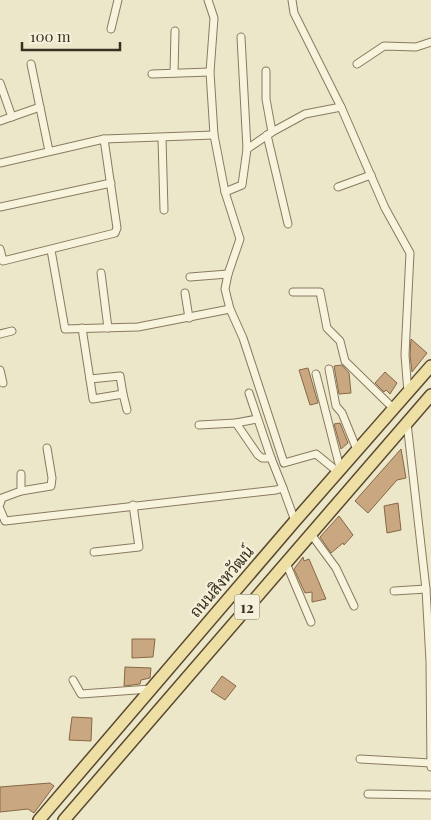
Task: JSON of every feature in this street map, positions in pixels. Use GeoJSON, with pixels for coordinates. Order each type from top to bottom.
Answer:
{"type":"FeatureCollection","features":[{"type":"Feature","properties":{"kind":"main road","name":"ถนนสิงหวัฒน์"},"geometry":{"type":"LineString","coordinates":[[39,820],[339,470],[431,366]]}},
{"type":"Feature","properties":{"kind":"main road","name":"12"},"geometry":{"type":"LineString","coordinates":[[64,820],[431,395]]}},
{"type":"Feature","properties":{"kind":"main road"},"geometry":{"type":"LineString","coordinates":[[100,748],[115,761]]}},
{"type":"Feature","properties":{"kind":"street"},"geometry":{"type":"LineString","coordinates":[[112,29],[118,0]]}},
{"type":"Feature","properties":{"kind":"street"},"geometry":{"type":"LineString","coordinates":[[208,0],[214,18],[210,72],[214,135],[225,192],[240,239],[225,289],[230,309],[243,338],[284,462],[316,454],[339,470]]}},
{"type":"Feature","properties":{"kind":"street"},"geometry":{"type":"LineString","coordinates":[[292,0],[294,13],[341,106],[385,208],[410,254],[405,356],[408,394]]}},
{"type":"Feature","properties":{"kind":"street"},"geometry":{"type":"LineString","coordinates":[[174,73],[175,31]]}},
{"type":"Feature","properties":{"kind":"street"},"geometry":{"type":"LineString","coordinates":[[225,192],[242,185],[247,149],[241,37]]}},
{"type":"Feature","properties":{"kind":"street"},"geometry":{"type":"LineString","coordinates":[[357,64],[384,46],[416,47],[431,42]]}},
{"type":"Feature","properties":{"kind":"street"},"geometry":{"type":"LineString","coordinates":[[31,64],[49,151]]}},
{"type":"Feature","properties":{"kind":"street"},"geometry":{"type":"LineString","coordinates":[[266,71],[266,98],[270,133],[288,224]]}},
{"type":"Feature","properties":{"kind":"street"},"geometry":{"type":"LineString","coordinates":[[152,74],[210,72]]}},
{"type":"Feature","properties":{"kind":"street"},"geometry":{"type":"LineString","coordinates":[[0,83],[12,117]]}},
{"type":"Feature","properties":{"kind":"street"},"geometry":{"type":"LineString","coordinates":[[247,149],[270,133],[305,114],[341,106]]}},
{"type":"Feature","properties":{"kind":"street"},"geometry":{"type":"LineString","coordinates":[[0,121],[40,107]]}},
{"type":"Feature","properties":{"kind":"street"},"geometry":{"type":"LineString","coordinates":[[0,164],[104,139],[214,135]]}},
{"type":"Feature","properties":{"kind":"street"},"geometry":{"type":"LineString","coordinates":[[162,138],[164,210]]}},
{"type":"Feature","properties":{"kind":"street"},"geometry":{"type":"LineString","coordinates":[[0,249],[3,261],[115,234],[117,228],[104,139]]}},
{"type":"Feature","properties":{"kind":"street"},"geometry":{"type":"LineString","coordinates":[[338,186],[371,175]]}},
{"type":"Feature","properties":{"kind":"street"},"geometry":{"type":"LineString","coordinates":[[0,208],[111,183]]}},
{"type":"Feature","properties":{"kind":"street"},"geometry":{"type":"LineString","coordinates":[[51,250],[65,329],[138,327],[230,309]]}},
{"type":"Feature","properties":{"kind":"street"},"geometry":{"type":"LineString","coordinates":[[101,274],[108,328]]}},
{"type":"Feature","properties":{"kind":"street"},"geometry":{"type":"LineString","coordinates":[[190,276],[228,274]]}},
{"type":"Feature","properties":{"kind":"street"},"geometry":{"type":"LineString","coordinates":[[293,292],[320,292],[327,328],[340,341],[345,361],[394,409]]}},
{"type":"Feature","properties":{"kind":"street"},"geometry":{"type":"LineString","coordinates":[[184,293],[189,318]]}},
{"type":"Feature","properties":{"kind":"street"},"geometry":{"type":"LineString","coordinates":[[82,328],[94,399],[124,394]]}},
{"type":"Feature","properties":{"kind":"street"},"geometry":{"type":"LineString","coordinates":[[0,334],[12,331]]}},
{"type":"Feature","properties":{"kind":"street"},"geometry":{"type":"LineString","coordinates":[[0,370],[3,383]]}},
{"type":"Feature","properties":{"kind":"street"},"geometry":{"type":"LineString","coordinates":[[329,370],[336,406],[342,413],[357,450]]}},
{"type":"Feature","properties":{"kind":"street"},"geometry":{"type":"LineString","coordinates":[[316,374],[339,470]]}},
{"type":"Feature","properties":{"kind":"street"},"geometry":{"type":"LineString","coordinates":[[90,379],[120,376],[127,410]]}},
{"type":"Feature","properties":{"kind":"street"},"geometry":{"type":"LineString","coordinates":[[248,393],[295,521]]}},
{"type":"Feature","properties":{"kind":"street"},"geometry":{"type":"LineString","coordinates":[[199,425],[236,423],[257,419]]}},
{"type":"Feature","properties":{"kind":"street"},"geometry":{"type":"LineString","coordinates":[[236,423],[258,454],[262,458],[271,458]]}},
{"type":"Feature","properties":{"kind":"street"},"geometry":{"type":"LineString","coordinates":[[407,423],[426,589],[431,767]]}},
{"type":"Feature","properties":{"kind":"street"},"geometry":{"type":"LineString","coordinates":[[0,504],[2,498],[20,491],[51,486],[52,478],[47,448]]}},
{"type":"Feature","properties":{"kind":"street"},"geometry":{"type":"LineString","coordinates":[[20,491],[21,474]]}},
{"type":"Feature","properties":{"kind":"street"},"geometry":{"type":"LineString","coordinates":[[0,509],[2,522],[283,488]]}},
{"type":"Feature","properties":{"kind":"street"},"geometry":{"type":"LineString","coordinates":[[94,552],[138,547],[133,505]]}},
{"type":"Feature","properties":{"kind":"street"},"geometry":{"type":"LineString","coordinates":[[311,534],[336,568],[354,606]]}},
{"type":"Feature","properties":{"kind":"street"},"geometry":{"type":"LineString","coordinates":[[286,563],[310,622]]}},
{"type":"Feature","properties":{"kind":"street"},"geometry":{"type":"LineString","coordinates":[[394,591],[426,589]]}},
{"type":"Feature","properties":{"kind":"street"},"geometry":{"type":"LineString","coordinates":[[73,680],[81,694],[150,690]]}},
{"type":"Feature","properties":{"kind":"street"},"geometry":{"type":"LineString","coordinates":[[360,759],[431,763]]}},
{"type":"Feature","properties":{"kind":"street"},"geometry":{"type":"LineString","coordinates":[[368,794],[431,795]]}},
{"type":"Feature","properties":{"kind":"building"},"geometry":{"type":"Polygon","coordinates":[[[411,339],[427,353],[412,372],[410,355],[411,339]]]}},
{"type":"Feature","properties":{"kind":"building"},"geometry":{"type":"Polygon","coordinates":[[[342,365],[349,373],[351,393],[339,394],[334,366],[342,365]]]}},
{"type":"Feature","properties":{"kind":"building"},"geometry":{"type":"Polygon","coordinates":[[[308,368],[318,403],[310,405],[299,370],[308,368]]]}},
{"type":"Feature","properties":{"kind":"building"},"geometry":{"type":"Polygon","coordinates":[[[385,372],[397,383],[390,394],[386,390],[384,392],[375,383],[385,372]]]}},
{"type":"Feature","properties":{"kind":"building"},"geometry":{"type":"Polygon","coordinates":[[[340,423],[348,443],[341,449],[334,424],[340,423]]]}},
{"type":"Feature","properties":{"kind":"building"},"geometry":{"type":"Polygon","coordinates":[[[401,449],[406,478],[397,480],[368,513],[355,501],[401,449]]]}},
{"type":"Feature","properties":{"kind":"building"},"geometry":{"type":"Polygon","coordinates":[[[398,503],[401,530],[387,533],[384,506],[398,503]]]}},
{"type":"Feature","properties":{"kind":"building"},"geometry":{"type":"Polygon","coordinates":[[[339,516],[353,535],[344,545],[343,543],[331,553],[320,537],[339,516]]]}},
{"type":"Feature","properties":{"kind":"building"},"geometry":{"type":"Polygon","coordinates":[[[303,557],[304,561],[309,559],[326,599],[312,602],[312,592],[305,593],[294,569],[303,557]]]}},
{"type":"Feature","properties":{"kind":"building"},"geometry":{"type":"Polygon","coordinates":[[[132,639],[155,639],[153,657],[132,658],[132,639]]]}},
{"type":"Feature","properties":{"kind":"building"},"geometry":{"type":"Polygon","coordinates":[[[125,667],[151,668],[150,678],[141,680],[140,684],[124,686],[125,667]]]}},
{"type":"Feature","properties":{"kind":"building"},"geometry":{"type":"Polygon","coordinates":[[[222,676],[236,686],[225,700],[211,691],[222,676]]]}},
{"type":"Feature","properties":{"kind":"building"},"geometry":{"type":"Polygon","coordinates":[[[72,717],[92,718],[91,741],[69,740],[72,717]]]}},
{"type":"Feature","properties":{"kind":"building"},"geometry":{"type":"Polygon","coordinates":[[[50,783],[54,786],[34,813],[28,809],[0,812],[0,787],[50,783]]]}}]}
